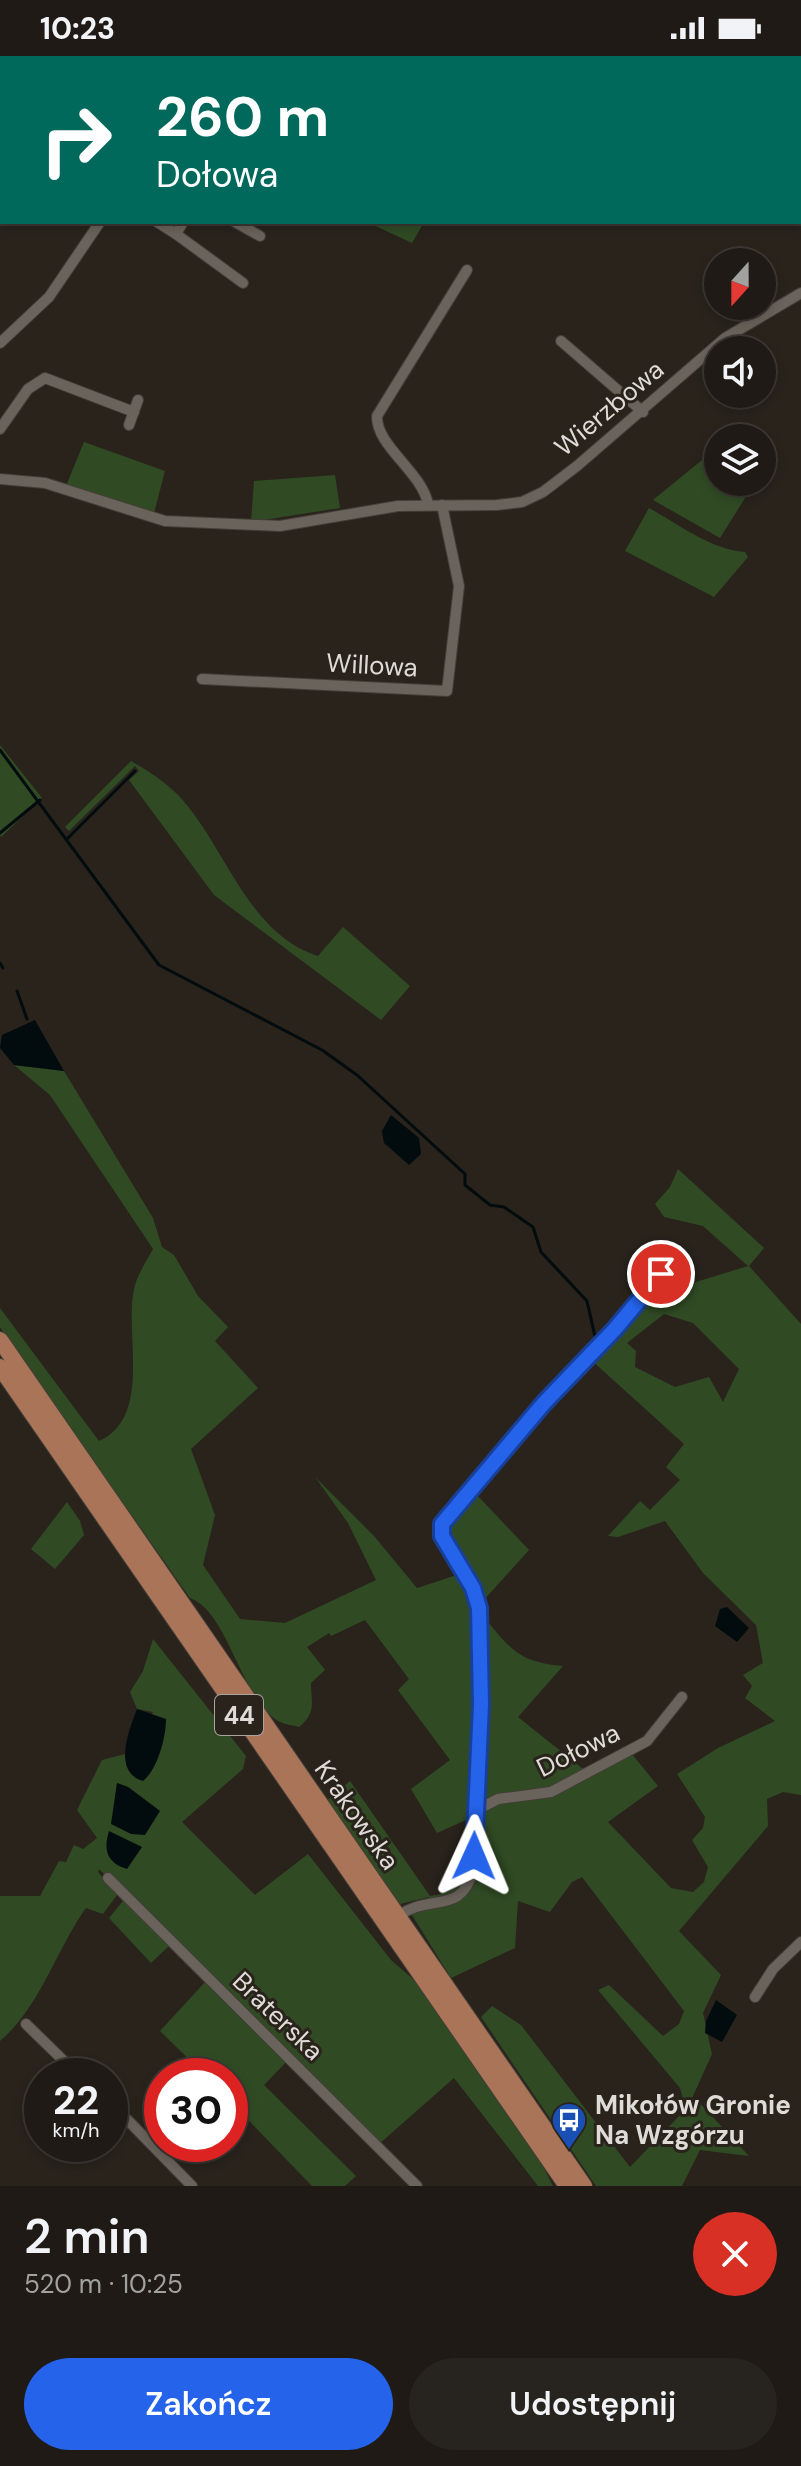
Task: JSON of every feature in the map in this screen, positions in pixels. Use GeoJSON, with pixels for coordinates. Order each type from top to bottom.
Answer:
{"type":"FeatureCollection","features":[{"type":"Feature","properties":{"kind":"main road","name":"44"},"geometry":{"type":"LineString","coordinates":[[0,1340],[85,1477]]}},
{"type":"Feature","properties":{"kind":"main road","name":"44"},"geometry":{"type":"LineString","coordinates":[[0,1367],[85,1477]]}},
{"type":"Feature","properties":{"kind":"main road","name":"Krakowska"},"geometry":{"type":"LineString","coordinates":[[85,1477],[398,1916],[584,2186]]}},
{"type":"Feature","properties":{"kind":"main road","name":"Krakowska"},"geometry":{"type":"LineString","coordinates":[[85,1477],[567,2186]]}},
{"type":"Feature","properties":{"kind":"street"},"geometry":{"type":"LineString","coordinates":[[0,343],[49,297],[99,224]]}},
{"type":"Feature","properties":{"kind":"street"},"geometry":{"type":"LineString","coordinates":[[160,224],[243,283]]}},
{"type":"Feature","properties":{"kind":"street"},"geometry":{"type":"LineString","coordinates":[[176,234],[182,224]]}},
{"type":"Feature","properties":{"kind":"street"},"geometry":{"type":"LineString","coordinates":[[239,224],[260,236]]}},
{"type":"Feature","properties":{"kind":"street"},"geometry":{"type":"LineString","coordinates":[[428,504],[422,487],[382,434],[377,418],[467,270]]}},
{"type":"Feature","properties":{"kind":"street","name":"Wierzbowa"},"geometry":{"type":"LineString","coordinates":[[0,479],[45,483],[165,521],[280,526],[428,504],[497,505],[522,502],[543,492],[643,412],[725,338],[801,293]]}},
{"type":"Feature","properties":{"kind":"street"},"geometry":{"type":"LineString","coordinates":[[561,341],[643,412]]}},
{"type":"Feature","properties":{"kind":"street"},"geometry":{"type":"LineString","coordinates":[[0,429],[28,389],[45,378],[136,406],[129,425]]}},
{"type":"Feature","properties":{"kind":"street","name":"Willowa"},"geometry":{"type":"LineString","coordinates":[[202,679],[447,691],[459,586],[442,505]]}},
{"type":"Feature","properties":{"kind":"street"},"geometry":{"type":"LineString","coordinates":[[398,1916],[421,1903],[456,1899],[463,1895],[473,1871],[481,1705],[479,1608],[473,1588],[442,1536],[442,1524],[665,1267]]}},
{"type":"Feature","properties":{"kind":"street","name":"Dołowa"},"geometry":{"type":"LineString","coordinates":[[475,1811],[498,1799],[551,1792],[647,1741],[682,1697]]}},
{"type":"Feature","properties":{"kind":"street","name":"Braterska"},"geometry":{"type":"LineString","coordinates":[[108,1878],[417,2186]]}},
{"type":"Feature","properties":{"kind":"street"},"geometry":{"type":"LineString","coordinates":[[755,1997],[773,1969],[801,1942]]}},
{"type":"Feature","properties":{"kind":"street"},"geometry":{"type":"LineString","coordinates":[[26,2024],[61,2058]]}},
{"type":"Feature","properties":{"kind":"street"},"geometry":{"type":"LineString","coordinates":[[128,2120],[192,2186]]}},
{"type":"Feature","properties":{"kind":"green space"},"geometry":{"type":"Polygon","coordinates":[[[371,224],[423,224],[412,243],[371,224]]]}},
{"type":"Feature","properties":{"kind":"green space"},"geometry":{"type":"Polygon","coordinates":[[[84,442],[165,471],[154,513],[66,486],[84,442]]]}},
{"type":"Feature","properties":{"kind":"green space"},"geometry":{"type":"Polygon","coordinates":[[[704,458],[704,496],[746,496],[720,538],[653,500],[704,458]]]}},
{"type":"Feature","properties":{"kind":"green space"},"geometry":{"type":"Polygon","coordinates":[[[335,475],[340,508],[251,522],[254,481],[335,475]]]}},
{"type":"Feature","properties":{"kind":"green space"},"geometry":{"type":"Polygon","coordinates":[[[649,508],[720,547],[745,552],[748,557],[714,597],[625,551],[649,508]]]}},
{"type":"Feature","properties":{"kind":"green space"},"geometry":{"type":"Polygon","coordinates":[[[0,745],[42,798],[1,837],[0,835],[0,745]]]}},
{"type":"Feature","properties":{"kind":"green space"},"geometry":{"type":"Polygon","coordinates":[[[131,761],[177,794],[194,814],[254,907],[293,944],[318,956],[343,927],[410,986],[381,1020],[214,895],[129,780],[139,771],[135,766],[69,831],[65,827],[131,761]]]}},
{"type":"Feature","properties":{"kind":"green space"},"geometry":{"type":"Polygon","coordinates":[[[14,1065],[64,1071],[153,1218],[162,1247],[174,1255],[198,1296],[228,1327],[215,1341],[258,1388],[191,1449],[215,1515],[203,1565],[240,1619],[285,1623],[376,1580],[348,1523],[315,1477],[374,1536],[417,1588],[454,1576],[460,1578],[472,1600],[474,1625],[483,1616],[517,1652],[536,1661],[563,1666],[518,1717],[583,1769],[627,1748],[658,1786],[608,1822],[671,1888],[693,1892],[704,1882],[708,1867],[692,1840],[703,1828],[705,1817],[677,1774],[718,1748],[775,1721],[745,1698],[752,1686],[743,1675],[763,1663],[756,1625],[703,1573],[665,1521],[618,1537],[608,1536],[640,1501],[650,1510],[680,1480],[666,1467],[684,1444],[589,1358],[617,1333],[611,1327],[670,1290],[748,1266],[703,1226],[664,1217],[655,1204],[670,1187],[678,1169],[764,1248],[749,1266],[801,1324],[801,1795],[783,1792],[767,1799],[768,1826],[679,1931],[721,1975],[703,2013],[712,2054],[688,2107],[696,2099],[749,2156],[700,2150],[682,2186],[596,2186],[481,2017],[492,2006],[521,2025],[630,2167],[686,2109],[680,2088],[598,1990],[609,1985],[663,2036],[679,2024],[684,2011],[582,1877],[572,1882],[550,1912],[518,1901],[515,1948],[451,1978],[412,1915],[429,1897],[400,1904],[325,1802],[350,1781],[430,1896],[445,1893],[462,1879],[468,1859],[466,1820],[437,1833],[411,1789],[450,1760],[398,1690],[409,1679],[365,1620],[331,1636],[329,1633],[307,1647],[325,1670],[311,1683],[311,1711],[299,1727],[275,1719],[252,1691],[214,1619],[203,1606],[190,1598],[5,1335],[0,1327],[0,1308],[99,1441],[116,1429],[126,1413],[131,1394],[134,1289],[153,1249],[50,1095],[14,1065]],[[664,1314],[627,1343],[636,1351],[635,1367],[675,1387],[709,1377],[723,1402],[739,1369],[693,1323],[664,1314]]]}},
{"type":"Feature","properties":{"kind":"green space"},"geometry":{"type":"Polygon","coordinates":[[[477,1495],[529,1550],[483,1601],[447,1531],[477,1495]]]}},
{"type":"Feature","properties":{"kind":"green space"},"geometry":{"type":"Polygon","coordinates":[[[67,1502],[80,1521],[84,1535],[55,1569],[31,1549],[67,1502]]]}},
{"type":"Feature","properties":{"kind":"green space"},"geometry":{"type":"Polygon","coordinates":[[[153,1639],[246,1756],[243,1769],[182,1822],[255,1895],[308,1854],[391,1960],[421,1986],[541,2162],[553,2186],[538,2186],[454,2078],[379,2144],[293,2055],[264,2085],[356,2176],[345,2186],[312,2186],[248,2120],[248,2058],[188,2058],[160,2031],[206,1981],[170,1945],[151,1963],[109,1918],[127,1896],[99,1869],[98,1872],[117,1895],[103,1914],[86,1908],[36,1997],[0,2041],[0,1896],[40,1896],[59,1861],[66,1862],[74,1845],[83,1849],[97,1838],[77,1810],[102,1760],[125,1754],[127,1768],[153,1712],[137,1709],[130,1692],[143,1671],[153,1639]],[[117,1783],[113,1814],[160,1811],[128,1787],[117,1783]]]}},
{"type":"Feature","properties":{"kind":"shaded area"},"geometry":{"type":"Polygon","coordinates":[[[35,1020],[64,1071],[14,1065],[0,1048],[2,1035],[35,1020]]]}},
{"type":"Feature","properties":{"kind":"shaded area"},"geometry":{"type":"Polygon","coordinates":[[[391,1115],[419,1138],[421,1154],[409,1165],[384,1143],[382,1131],[391,1115]]]}},
{"type":"Feature","properties":{"kind":"shaded area"},"geometry":{"type":"Polygon","coordinates":[[[727,1607],[749,1628],[737,1642],[715,1626],[720,1609],[727,1607]]]}},
{"type":"Feature","properties":{"kind":"shaded area"},"geometry":{"type":"Polygon","coordinates":[[[137,1709],[166,1719],[160,1752],[153,1769],[143,1781],[128,1769],[125,1760],[127,1739],[137,1709]]]}},
{"type":"Feature","properties":{"kind":"shaded area"},"geometry":{"type":"Polygon","coordinates":[[[117,1783],[128,1787],[160,1811],[145,1835],[131,1834],[111,1824],[117,1783]]]}},
{"type":"Feature","properties":{"kind":"shaded area"},"geometry":{"type":"Polygon","coordinates":[[[109,1831],[142,1847],[127,1869],[108,1855],[106,1844],[109,1831]]]}},
{"type":"Feature","properties":{"kind":"shaded area"},"geometry":{"type":"Polygon","coordinates":[[[716,2000],[737,2015],[722,2042],[705,2033],[706,2021],[716,2000]]]}},
{"type":"Feature","properties":{"kind":"waterway"},"geometry":{"type":"LineString","coordinates":[[0,750],[159,965],[322,1050],[357,1075],[465,1174],[465,1185],[490,1205],[504,1207],[533,1227],[541,1252],[587,1301],[596,1341]]}},
{"type":"Feature","properties":{"kind":"waterway"},"geometry":{"type":"LineString","coordinates":[[68,838],[135,771]]}},
{"type":"Feature","properties":{"kind":"waterway"},"geometry":{"type":"LineString","coordinates":[[0,833],[40,800]]}},
{"type":"Feature","properties":{"kind":"waterway"},"geometry":{"type":"LineString","coordinates":[[0,963],[3,968]]}},
{"type":"Feature","properties":{"kind":"waterway"},"geometry":{"type":"LineString","coordinates":[[17,991],[27,1019]]}},
{"type":"Feature","properties":{"kind":"place","name":"Mikołów Gronie Na Wzgórzu"},"geometry":{"type":"Point","coordinates":[569,2151]}},
{"type":"Feature","properties":{"kind":"route"},"geometry":{"type":"LineString","coordinates":[[474,1856],[481,1705],[479,1608],[473,1588],[442,1536],[442,1524],[544,1403],[615,1329],[661,1274]]}}]}
